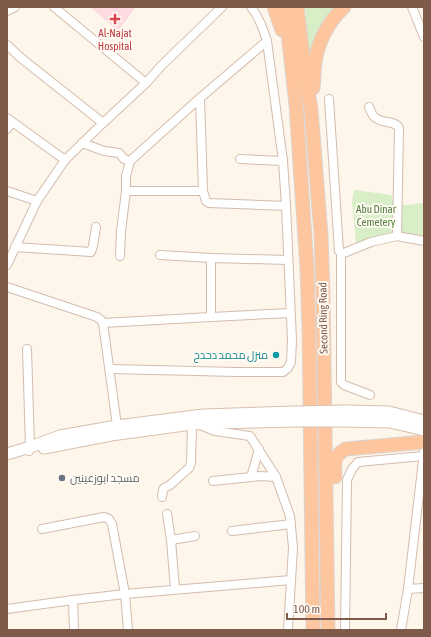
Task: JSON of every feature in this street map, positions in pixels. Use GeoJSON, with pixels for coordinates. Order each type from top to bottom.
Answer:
{"type":"FeatureCollection","features":[{"type":"Feature","properties":{"kind":"highway"},"geometry":{"type":"LineString","coordinates":[[274,7],[281,28],[287,70],[296,105]]}},
{"type":"Feature","properties":{"kind":"highway","name":"Second Ring Road"},"geometry":{"type":"LineString","coordinates":[[285,7],[296,105],[307,268],[313,630]]}},
{"type":"Feature","properties":{"kind":"highway","name":"Second Ring Road"},"geometry":{"type":"LineString","coordinates":[[297,7],[311,109],[321,235],[328,630]]}},
{"type":"Feature","properties":{"kind":"highway"},"geometry":{"type":"LineString","coordinates":[[311,109],[315,62],[320,45],[326,29],[344,7]]}},
{"type":"Feature","properties":{"kind":"highway"},"geometry":{"type":"LineString","coordinates":[[327,554],[334,538],[336,520],[334,464],[339,454],[346,449],[424,442]]}},
{"type":"Feature","properties":{"kind":"main road"},"geometry":{"type":"LineString","coordinates":[[7,458],[60,436],[117,426],[209,415],[345,416],[389,412],[424,420]]}},
{"type":"Feature","properties":{"kind":"main road"},"geometry":{"type":"LineString","coordinates":[[7,454],[111,435],[195,424],[295,416]]}},
{"type":"Feature","properties":{"kind":"main road"},"geometry":{"type":"LineString","coordinates":[[345,416],[390,422],[424,430]]}},
{"type":"Feature","properties":{"kind":"street"},"geometry":{"type":"LineString","coordinates":[[7,11],[15,7]]}},
{"type":"Feature","properties":{"kind":"street"},"geometry":{"type":"LineString","coordinates":[[54,7],[146,83]]}},
{"type":"Feature","properties":{"kind":"street"},"geometry":{"type":"LineString","coordinates":[[7,265],[36,201],[65,160],[146,83],[161,66],[222,7]]}},
{"type":"Feature","properties":{"kind":"street"},"geometry":{"type":"LineString","coordinates":[[110,369],[283,372],[288,368],[291,362],[292,340],[283,161],[267,41],[264,30],[251,7]]}},
{"type":"Feature","properties":{"kind":"street"},"geometry":{"type":"LineString","coordinates":[[412,7],[424,37]]}},
{"type":"Feature","properties":{"kind":"street"},"geometry":{"type":"LineString","coordinates":[[120,256],[126,176],[130,161],[200,98],[267,41]]}},
{"type":"Feature","properties":{"kind":"street"},"geometry":{"type":"LineString","coordinates":[[7,45],[21,58],[103,123]]}},
{"type":"Feature","properties":{"kind":"street"},"geometry":{"type":"LineString","coordinates":[[200,98],[204,192],[206,201],[209,203],[286,206]]}},
{"type":"Feature","properties":{"kind":"street"},"geometry":{"type":"LineString","coordinates":[[329,99],[339,251],[341,253],[341,382],[344,385],[370,395]]}},
{"type":"Feature","properties":{"kind":"street"},"geometry":{"type":"LineString","coordinates":[[369,107],[376,119],[398,125],[400,128],[397,236]]}},
{"type":"Feature","properties":{"kind":"street"},"geometry":{"type":"LineString","coordinates":[[7,129],[10,120],[65,160]]}},
{"type":"Feature","properties":{"kind":"street"},"geometry":{"type":"LineString","coordinates":[[82,143],[104,151],[120,153],[124,159],[130,161]]}},
{"type":"Feature","properties":{"kind":"street"},"geometry":{"type":"LineString","coordinates":[[240,159],[283,161]]}},
{"type":"Feature","properties":{"kind":"street"},"geometry":{"type":"LineString","coordinates":[[7,191],[36,201]]}},
{"type":"Feature","properties":{"kind":"street"},"geometry":{"type":"LineString","coordinates":[[126,191],[204,192]]}},
{"type":"Feature","properties":{"kind":"street"},"geometry":{"type":"LineString","coordinates":[[15,247],[91,252],[96,227]]}},
{"type":"Feature","properties":{"kind":"street"},"geometry":{"type":"LineString","coordinates":[[341,253],[371,242],[397,236],[424,241]]}},
{"type":"Feature","properties":{"kind":"street"},"geometry":{"type":"LineString","coordinates":[[160,255],[288,260]]}},
{"type":"Feature","properties":{"kind":"street"},"geometry":{"type":"LineString","coordinates":[[211,258],[211,317]]}},
{"type":"Feature","properties":{"kind":"street"},"geometry":{"type":"LineString","coordinates":[[7,287],[101,320],[103,324],[110,369],[117,426]]}},
{"type":"Feature","properties":{"kind":"street"},"geometry":{"type":"LineString","coordinates":[[103,324],[290,313]]}},
{"type":"Feature","properties":{"kind":"street"},"geometry":{"type":"LineString","coordinates":[[27,349],[29,449]]}},
{"type":"Feature","properties":{"kind":"street"},"geometry":{"type":"LineString","coordinates":[[162,497],[164,488],[170,485],[189,468],[191,463],[195,424],[215,431],[250,436],[276,476],[290,516],[293,548],[288,630]]}},
{"type":"Feature","properties":{"kind":"street"},"geometry":{"type":"LineString","coordinates":[[251,477],[259,449]]}},
{"type":"Feature","properties":{"kind":"street"},"geometry":{"type":"LineString","coordinates":[[344,630],[347,480],[352,468],[358,462],[424,453],[423,475],[402,630]]}},
{"type":"Feature","properties":{"kind":"street"},"geometry":{"type":"LineString","coordinates":[[213,481],[260,476],[276,476]]}},
{"type":"Feature","properties":{"kind":"street"},"geometry":{"type":"LineString","coordinates":[[167,514],[175,589]]}},
{"type":"Feature","properties":{"kind":"street"},"geometry":{"type":"LineString","coordinates":[[42,529],[104,517],[109,519],[112,524],[125,594],[128,630]]}},
{"type":"Feature","properties":{"kind":"street"},"geometry":{"type":"LineString","coordinates":[[232,531],[291,524]]}},
{"type":"Feature","properties":{"kind":"street"},"geometry":{"type":"LineString","coordinates":[[170,540],[195,536]]}},
{"type":"Feature","properties":{"kind":"street"},"geometry":{"type":"LineString","coordinates":[[7,609],[125,594],[291,580]]}},
{"type":"Feature","properties":{"kind":"street"},"geometry":{"type":"LineString","coordinates":[[408,589],[424,588]]}},
{"type":"Feature","properties":{"kind":"street"},"geometry":{"type":"LineString","coordinates":[[73,600],[74,630]]}},
{"type":"Feature","properties":{"kind":"shaded area","name":"Al-Najat Hospital"},"geometry":{"type":"Polygon","coordinates":[[[90,7],[136,7],[118,31],[90,7]]]}},
{"type":"Feature","properties":{"kind":"green space"},"geometry":{"type":"Polygon","coordinates":[[[305,7],[344,7],[337,14],[311,84],[305,7]]]}},
{"type":"Feature","properties":{"kind":"green space","name":"Abu Dinar Cemetery"},"geometry":{"type":"Polygon","coordinates":[[[354,190],[391,195],[396,206],[424,203],[424,237],[401,232],[356,243],[352,202],[354,190]]]}},
{"type":"Feature","properties":{"kind":"place","name":"Al-Najat Hospital"},"geometry":{"type":"Point","coordinates":[115,19]}},
{"type":"Feature","properties":{"kind":"place","name":"منزل محمد دحدح"},"geometry":{"type":"Point","coordinates":[276,355]}},
{"type":"Feature","properties":{"kind":"place","name":"مسجد ابوزعينين"},"geometry":{"type":"Point","coordinates":[62,478]}}]}
